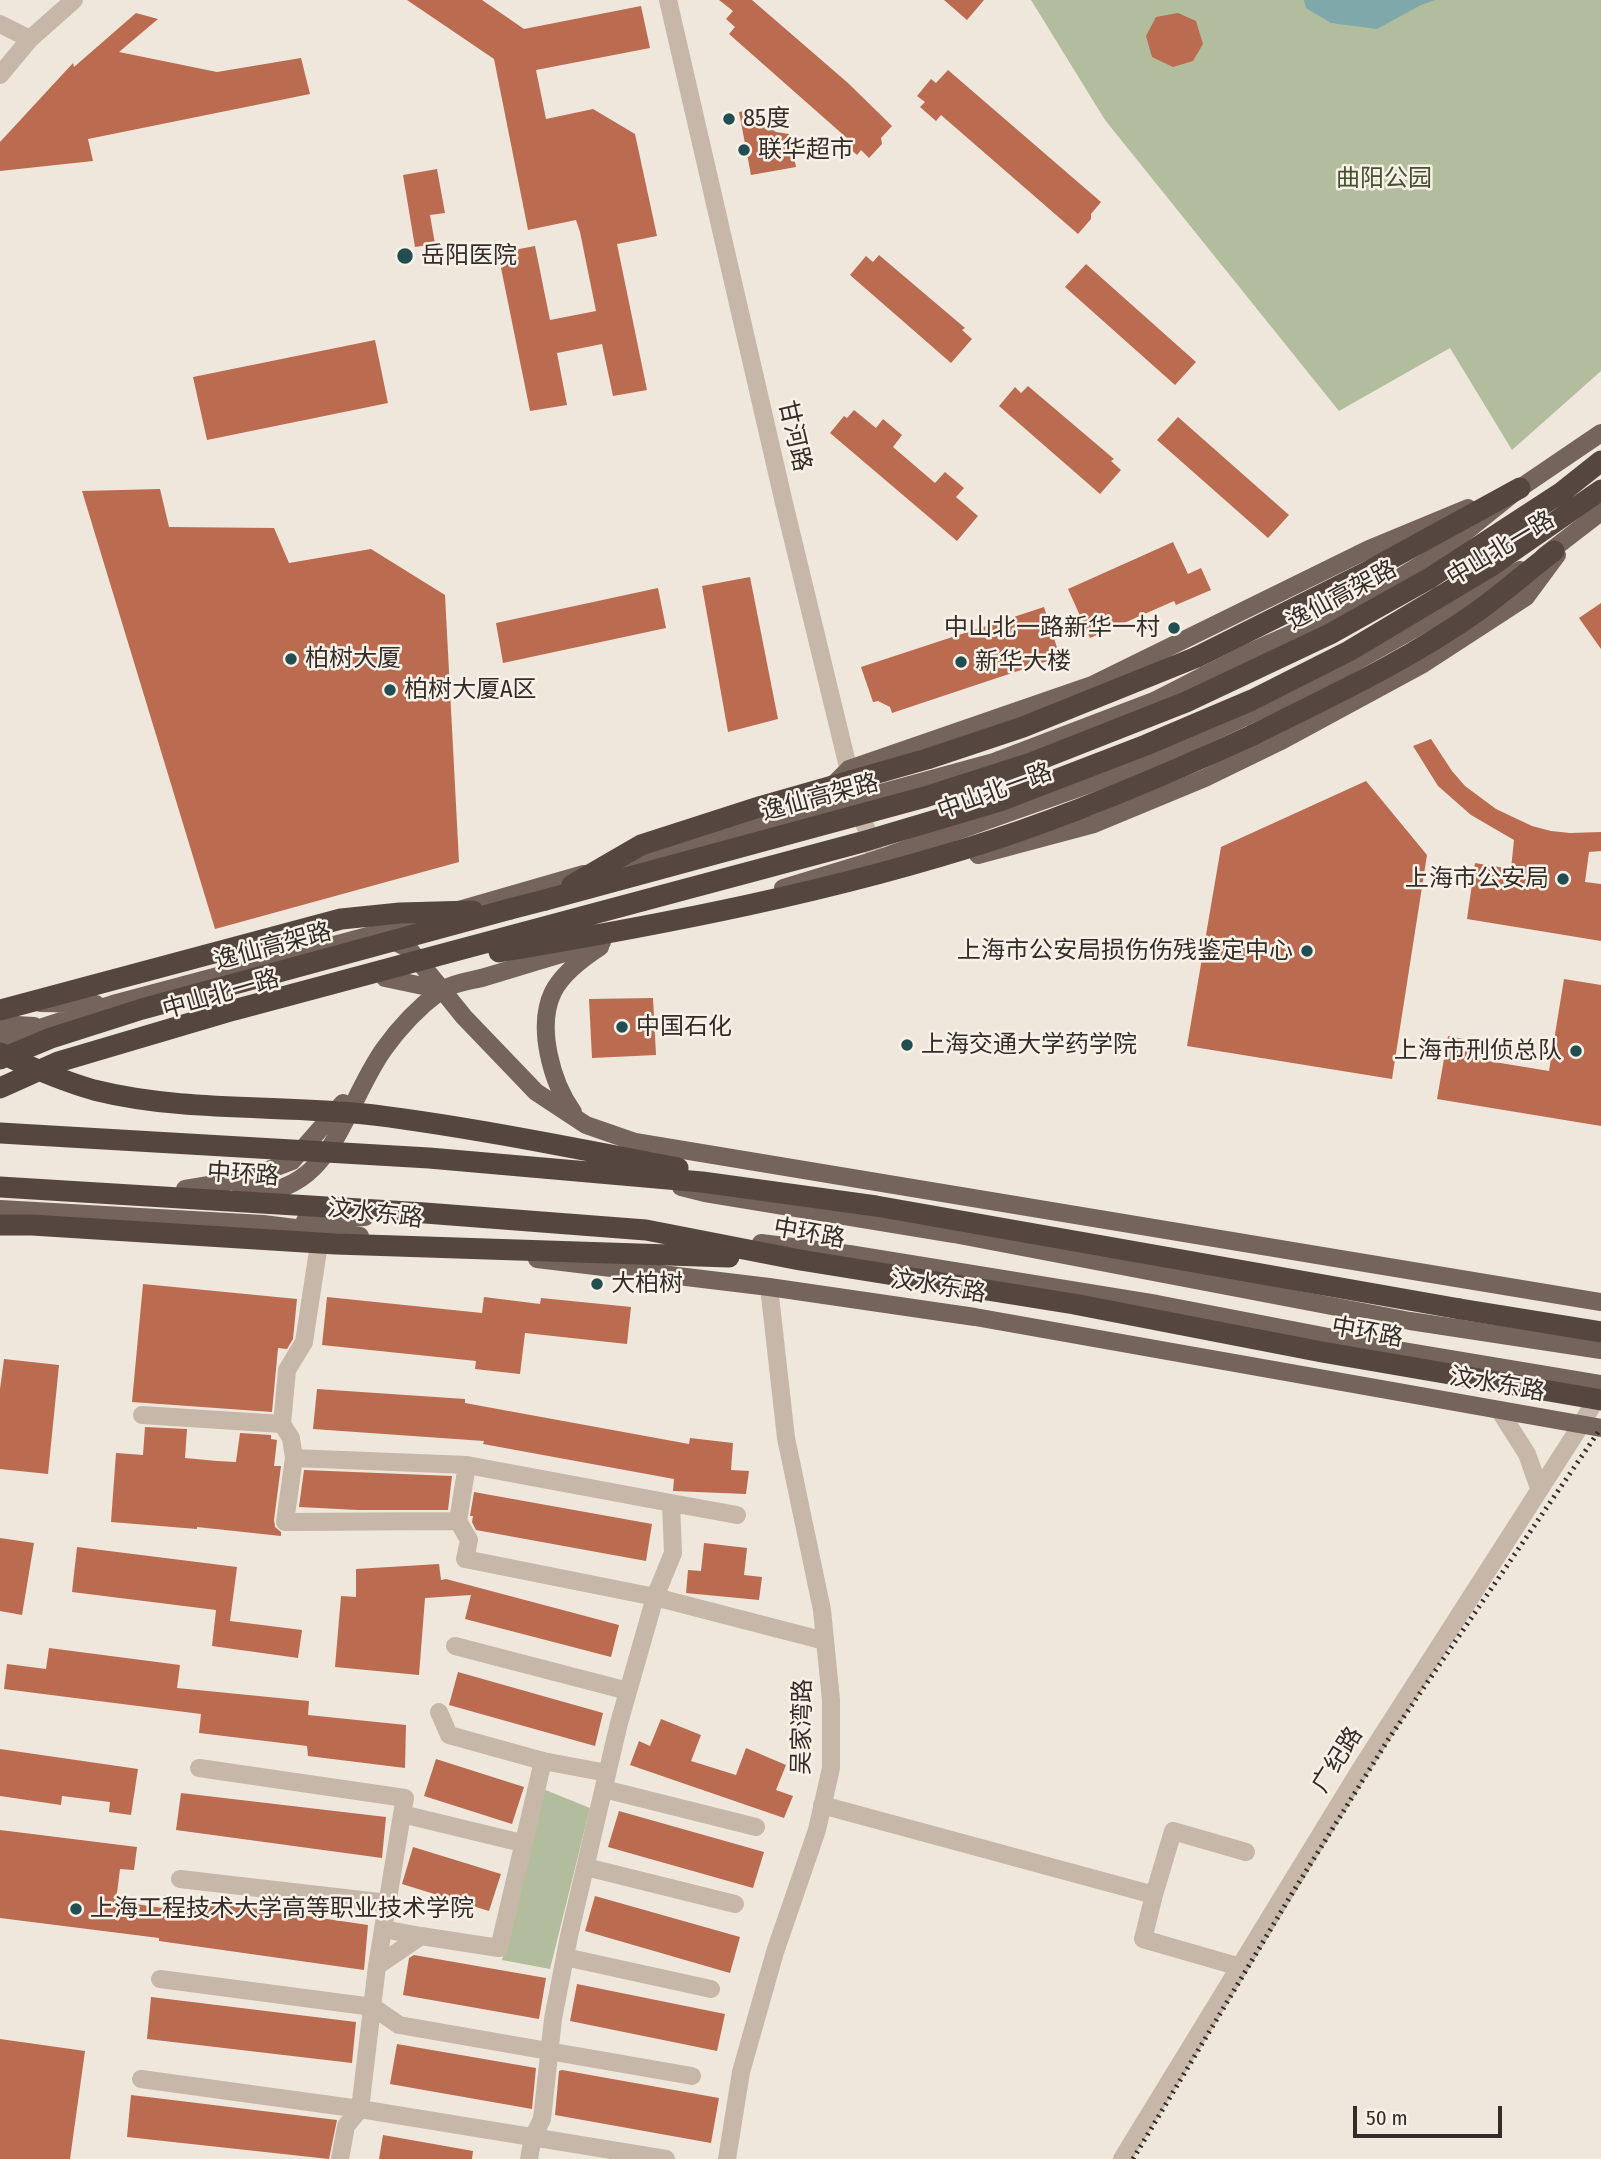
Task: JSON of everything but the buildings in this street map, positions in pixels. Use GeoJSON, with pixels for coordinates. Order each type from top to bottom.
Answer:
{"type":"FeatureCollection","features":[{"type":"Feature","properties":{"kind":"highway","name":"逸仙高架路"},"geometry":{"type":"LineString","coordinates":[[0,1059],[51,1038],[142,1009],[925,797],[1031,763],[1186,702],[1330,634],[1430,578],[1562,492],[1601,461]]}},
{"type":"Feature","properties":{"kind":"highway"},"geometry":{"type":"LineString","coordinates":[[545,900],[641,845],[762,806],[927,759],[1023,727],[1221,647],[1363,574],[1520,488]]}},
{"type":"Feature","properties":{"kind":"highway","name":"逸仙高架路"},"geometry":{"type":"LineString","coordinates":[[6,1084],[58,1062],[875,838],[1000,801],[1146,745],[1252,700],[1349,651],[1493,565],[1601,490]]}},
{"type":"Feature","properties":{"kind":"highway"},"geometry":{"type":"LineString","coordinates":[[375,976],[821,888],[993,840],[1156,779],[1352,686],[1478,611],[1561,545]]}},
{"type":"Feature","properties":{"kind":"highway"},"geometry":{"type":"LineString","coordinates":[[0,1007],[341,919],[400,913],[510,909]]}},
{"type":"Feature","properties":{"kind":"highway"},"geometry":{"type":"LineString","coordinates":[[0,1053],[92,1089],[129,1097],[197,1105],[373,1115],[497,1134],[876,1206]]}},
{"type":"Feature","properties":{"kind":"highway","name":"中环路"},"geometry":{"type":"LineString","coordinates":[[0,1133],[429,1158],[702,1182],[876,1206],[1601,1332]]}},
{"type":"Feature","properties":{"kind":"highway","name":"中环路"},"geometry":{"type":"LineString","coordinates":[[0,1187],[383,1210],[646,1230],[800,1260],[1073,1304],[1322,1352],[1601,1400]]}},
{"type":"Feature","properties":{"kind":"highway"},"geometry":{"type":"LineString","coordinates":[[0,1225],[336,1244],[800,1260]]}},
{"type":"Feature","properties":{"kind":"main road","name":"中山北一路"},"geometry":{"type":"LineString","coordinates":[[0,1041],[113,1004],[994,762],[1154,701],[1248,653],[1352,607],[1438,554],[1520,488],[1601,433]]}},
{"type":"Feature","properties":{"kind":"main road"},"geometry":{"type":"LineString","coordinates":[[803,814],[849,769],[1092,685],[1368,549],[1520,488]]}},
{"type":"Feature","properties":{"kind":"main road","name":"中山北一路"},"geometry":{"type":"LineString","coordinates":[[185,1189],[245,1179],[292,1161],[326,1125],[412,1016],[442,990],[878,859],[1135,768],[1315,684],[1561,545],[1601,512]]}},
{"type":"Feature","properties":{"kind":"main road"},"geometry":{"type":"LineString","coordinates":[[817,878],[884,880],[1094,824],[1205,778],[1279,742],[1423,664],[1526,597],[1561,545]]}},
{"type":"Feature","properties":{"kind":"main road"},"geometry":{"type":"LineString","coordinates":[[375,976],[409,949],[428,919]]}},
{"type":"Feature","properties":{"kind":"main road","name":"汶水东路"},"geometry":{"type":"LineString","coordinates":[[379,933],[409,949],[464,1017],[536,1092],[643,1168],[677,1186],[705,1193],[954,1234],[1410,1321],[1601,1350]]}},
{"type":"Feature","properties":{"kind":"main road"},"geometry":{"type":"LineString","coordinates":[[582,1123],[563,1098],[554,1078],[547,1031],[548,1008],[553,992],[564,977],[587,956],[613,939]]}},
{"type":"Feature","properties":{"kind":"main road"},"geometry":{"type":"LineString","coordinates":[[375,976],[442,990]]}},
{"type":"Feature","properties":{"kind":"main road"},"geometry":{"type":"LineString","coordinates":[[0,1007],[18,1002],[113,1004]]}},
{"type":"Feature","properties":{"kind":"main road"},"geometry":{"type":"LineString","coordinates":[[0,1024],[41,1027]]}},
{"type":"Feature","properties":{"kind":"main road","name":"中山北一路"},"geometry":{"type":"LineString","coordinates":[[0,1178],[255,1194],[282,1189],[304,1178],[317,1165],[340,1131],[383,1050]]}},
{"type":"Feature","properties":{"kind":"main road"},"geometry":{"type":"LineString","coordinates":[[0,1079],[6,1084]]}},
{"type":"Feature","properties":{"kind":"main road","name":"汶水东路"},"geometry":{"type":"LineString","coordinates":[[582,1123],[635,1142],[1601,1302]]}},
{"type":"Feature","properties":{"kind":"main road"},"geometry":{"type":"LineString","coordinates":[[122,1216],[282,1189]]}},
{"type":"Feature","properties":{"kind":"main road","name":"汶水东路"},"geometry":{"type":"LineString","coordinates":[[0,1209],[263,1224],[769,1287],[975,1317],[1601,1428]]}},
{"type":"Feature","properties":{"kind":"main road","name":"汶水东路"},"geometry":{"type":"LineString","coordinates":[[263,1224],[491,1210],[586,1219],[849,1254],[1143,1302],[1396,1350],[1601,1384]]}},
{"type":"Feature","properties":{"kind":"main road"},"geometry":{"type":"LineString","coordinates":[[1156,1227],[1224,1286]]}},
{"type":"Feature","properties":{"kind":"street"},"geometry":{"type":"LineString","coordinates":[[0,75],[30,39],[74,0]]}},
{"type":"Feature","properties":{"kind":"street","name":"甘河路"},"geometry":{"type":"LineString","coordinates":[[668,0],[784,503],[856,800],[884,880]]}},
{"type":"Feature","properties":{"kind":"street"},"geometry":{"type":"LineString","coordinates":[[0,24],[30,39]]}},
{"type":"Feature","properties":{"kind":"street"},"geometry":{"type":"LineString","coordinates":[[321,1231],[304,1342],[286,1370],[282,1423],[290,1438],[294,1458],[285,1522],[458,1521]]}},
{"type":"Feature","properties":{"kind":"street","name":"吴家湾路"},"geometry":{"type":"LineString","coordinates":[[727,2159],[741,2073],[775,1951],[817,1830],[831,1768],[831,1700],[822,1610],[786,1438],[769,1287]]}},
{"type":"Feature","properties":{"kind":"street","name":"广纪路"},"geometry":{"type":"LineString","coordinates":[[1122,2159],[1365,1762],[1601,1390]]}},
{"type":"Feature","properties":{"kind":"street"},"geometry":{"type":"LineString","coordinates":[[1499,1410],[1527,1454],[1539,1488]]}},
{"type":"Feature","properties":{"kind":"street"},"geometry":{"type":"LineString","coordinates":[[142,1415],[282,1423]]}},
{"type":"Feature","properties":{"kind":"street"},"geometry":{"type":"LineString","coordinates":[[294,1458],[467,1465],[737,1516]]}},
{"type":"Feature","properties":{"kind":"street"},"geometry":{"type":"LineString","coordinates":[[467,1465],[458,1521],[469,1541],[465,1559],[655,1597],[825,1641]]}},
{"type":"Feature","properties":{"kind":"street"},"geometry":{"type":"LineString","coordinates":[[529,2159],[533,2137],[542,2119],[565,1957],[606,1781],[655,1597],[673,1553],[671,1503]]}},
{"type":"Feature","properties":{"kind":"street"},"geometry":{"type":"LineString","coordinates":[[455,1646],[628,1691]]}},
{"type":"Feature","properties":{"kind":"street"},"geometry":{"type":"LineString","coordinates":[[439,1712],[449,1735],[756,1827]]}},
{"type":"Feature","properties":{"kind":"street"},"geometry":{"type":"LineString","coordinates":[[383,1929],[499,1948],[543,1761]]}},
{"type":"Feature","properties":{"kind":"street"},"geometry":{"type":"LineString","coordinates":[[200,1768],[405,1798],[377,1966],[359,2109],[346,2126],[340,2159]]}},
{"type":"Feature","properties":{"kind":"street"},"geometry":{"type":"LineString","coordinates":[[822,1805],[1154,1895]]}},
{"type":"Feature","properties":{"kind":"street"},"geometry":{"type":"LineString","coordinates":[[402,1814],[522,1843]]}},
{"type":"Feature","properties":{"kind":"street"},"geometry":{"type":"LineString","coordinates":[[1240,1967],[1143,1939],[1173,1831],[1246,1852]]}},
{"type":"Feature","properties":{"kind":"street"},"geometry":{"type":"LineString","coordinates":[[586,1867],[735,1904]]}},
{"type":"Feature","properties":{"kind":"street"},"geometry":{"type":"LineString","coordinates":[[180,1879],[388,1903]]}},
{"type":"Feature","properties":{"kind":"street"},"geometry":{"type":"LineString","coordinates":[[377,1966],[421,1936]]}},
{"type":"Feature","properties":{"kind":"street"},"geometry":{"type":"LineString","coordinates":[[565,1957],[711,1989]]}},
{"type":"Feature","properties":{"kind":"street"},"geometry":{"type":"LineString","coordinates":[[160,1979],[373,2007],[399,2025],[692,2076]]}},
{"type":"Feature","properties":{"kind":"street"},"geometry":{"type":"LineString","coordinates":[[141,2079],[359,2109],[666,2159]]}},
{"type":"Feature","properties":{"kind":"green space","name":"曲阳公园"},"geometry":{"type":"Polygon","coordinates":[[[1031,0],[1601,0],[1601,371],[1512,450],[1450,348],[1339,411],[1105,120],[1031,0]]]}},
{"type":"Feature","properties":{"kind":"green space"},"geometry":{"type":"Polygon","coordinates":[[[543,1789],[590,1808],[550,1969],[502,1960],[543,1789]]]}},
{"type":"Feature","properties":{"kind":"water"},"geometry":{"type":"Polygon","coordinates":[[[1304,0],[1435,0],[1377,29],[1331,23],[1306,8],[1304,0]]]}},
{"type":"Feature","properties":{"kind":"railway"},"geometry":{"type":"LineString","coordinates":[[1133,2159],[1293,1892],[1388,1740],[1601,1428]]}},
{"type":"Feature","properties":{"kind":"place","name":"85度"},"geometry":{"type":"Point","coordinates":[729,119]}},
{"type":"Feature","properties":{"kind":"place","name":"联华超市"},"geometry":{"type":"Point","coordinates":[744,150]}},
{"type":"Feature","properties":{"kind":"place","name":"岳阳医院"},"geometry":{"type":"Point","coordinates":[405,256]}},
{"type":"Feature","properties":{"kind":"place","name":"中山北一路新华一村"},"geometry":{"type":"Point","coordinates":[1174,628]}},
{"type":"Feature","properties":{"kind":"place","name":"柏树大厦"},"geometry":{"type":"Point","coordinates":[291,659]}},
{"type":"Feature","properties":{"kind":"place","name":"新华大楼"},"geometry":{"type":"Point","coordinates":[961,662]}},
{"type":"Feature","properties":{"kind":"place","name":"柏树大厦A区"},"geometry":{"type":"Point","coordinates":[390,690]}},
{"type":"Feature","properties":{"kind":"place","name":"上海市公安局"},"geometry":{"type":"Point","coordinates":[1563,879]}},
{"type":"Feature","properties":{"kind":"place","name":"上海市公安局损伤伤残鉴定中心"},"geometry":{"type":"Point","coordinates":[1307,951]}},
{"type":"Feature","properties":{"kind":"place","name":"中国石化"},"geometry":{"type":"Point","coordinates":[622,1027]}},
{"type":"Feature","properties":{"kind":"place","name":"上海交通大学药学院"},"geometry":{"type":"Point","coordinates":[907,1045]}},
{"type":"Feature","properties":{"kind":"place","name":"上海市刑侦总队"},"geometry":{"type":"Point","coordinates":[1576,1051]}},
{"type":"Feature","properties":{"kind":"place","name":"大柏树"},"geometry":{"type":"Point","coordinates":[597,1284]}},
{"type":"Feature","properties":{"kind":"place","name":"上海工程技术大学高等职业技术学院"},"geometry":{"type":"Point","coordinates":[76,1909]}}]}
